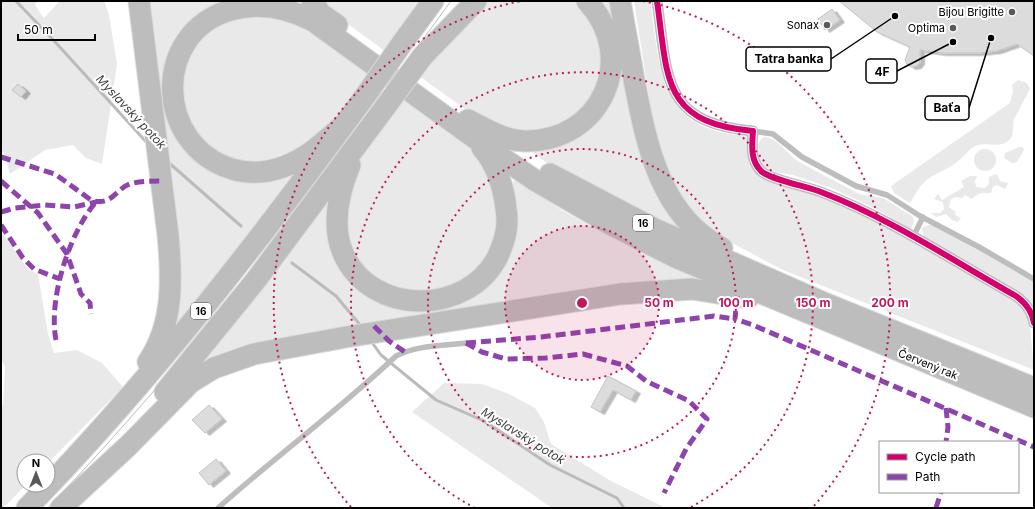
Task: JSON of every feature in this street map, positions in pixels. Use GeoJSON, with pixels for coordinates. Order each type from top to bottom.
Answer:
{"type":"FeatureCollection","features":[{"type":"Feature","properties":{"kind":"highway"},"geometry":{"type":"LineString","coordinates":[[56,477],[133,383],[152,356],[161,339],[170,301],[171,272],[139,1]]}},
{"type":"Feature","properties":{"kind":"highway","name":"16"},"geometry":{"type":"LineString","coordinates":[[286,1],[316,12]]}},
{"type":"Feature","properties":{"kind":"highway","name":"16"},"geometry":{"type":"LineString","coordinates":[[304,1],[316,12],[465,125],[605,204],[826,313]]}},
{"type":"Feature","properties":{"kind":"highway"},"geometry":{"type":"LineString","coordinates":[[403,42],[427,1]]}},
{"type":"Feature","properties":{"kind":"highway","name":"16"},"geometry":{"type":"LineString","coordinates":[[56,478],[128,399],[237,267],[368,92],[433,1]]}},
{"type":"Feature","properties":{"kind":"highway","name":"16"},"geometry":{"type":"LineString","coordinates":[[66,503],[200,350],[256,280],[463,1]]}},
{"type":"Feature","properties":{"kind":"highway"},"geometry":{"type":"LineString","coordinates":[[422,57],[476,1]]}},
{"type":"Feature","properties":{"kind":"highway"},"geometry":{"type":"LineString","coordinates":[[465,125],[505,137],[525,141],[557,136],[578,125],[587,117],[604,94],[610,76],[612,59],[606,29],[600,16],[587,1]]}},
{"type":"Feature","properties":{"kind":"highway"},"geometry":{"type":"LineString","coordinates":[[620,1],[645,134],[654,167],[671,199],[686,220],[708,240],[736,256],[779,276],[826,313]]}},
{"type":"Feature","properties":{"kind":"highway"},"geometry":{"type":"LineString","coordinates":[[316,12],[290,11],[263,6],[237,8],[224,12],[211,19],[192,36],[179,57],[172,82],[175,111],[184,133],[201,152],[225,167],[248,172],[273,170],[296,162],[309,154],[342,126]]}},
{"type":"Feature","properties":{"kind":"highway"},"geometry":{"type":"LineString","coordinates":[[361,140],[340,195],[338,228],[344,253],[357,274],[376,289],[401,300],[436,301],[458,293],[478,281],[494,262],[506,236],[506,203],[497,176],[485,151],[465,125]]}},
{"type":"Feature","properties":{"kind":"highway"},"geometry":{"type":"LineString","coordinates":[[66,503],[128,446],[177,395],[201,375],[230,362],[254,354],[346,336],[620,294],[677,289],[709,291],[766,303],[826,313]]}},
{"type":"Feature","properties":{"kind":"highway","name":"Červený rak"},"geometry":{"type":"LineString","coordinates":[[826,313],[1034,388]]}},
{"type":"Feature","properties":{"kind":"highway","name":"Červený rak"},"geometry":{"type":"LineString","coordinates":[[826,313],[1034,407]]}},
{"type":"Feature","properties":{"kind":"highway","name":"16"},"geometry":{"type":"LineString","coordinates":[[28,508],[42,493]]}},
{"type":"Feature","properties":{"kind":"street"},"geometry":{"type":"LineString","coordinates":[[657,1],[667,69],[671,83],[680,100],[692,114],[705,122],[734,129],[753,131],[752,146],[754,161],[766,174],[811,188],[852,204],[913,237],[1023,300],[1030,310],[1034,323]]}},
{"type":"Feature","properties":{"kind":"lane"},"geometry":{"type":"LineString","coordinates":[[753,131],[772,134],[802,157],[856,186],[887,194],[923,217],[1034,279]]}},
{"type":"Feature","properties":{"kind":"lane"},"geometry":{"type":"LineString","coordinates":[[913,237],[923,217]]}},
{"type":"Feature","properties":{"kind":"lane"},"geometry":{"type":"LineString","coordinates":[[218,508],[396,356],[420,348],[466,343]]}},
{"type":"Feature","properties":{"kind":"shaded area"},"geometry":{"type":"Polygon","coordinates":[[[1,1],[37,1],[35,5],[44,18],[60,1],[104,1],[109,15],[117,64],[102,164],[86,158],[73,145],[45,150],[10,174],[4,153],[1,152],[1,1]]]}},
{"type":"Feature","properties":{"kind":"shaded area"},"geometry":{"type":"Polygon","coordinates":[[[144,1],[237,1],[171,58],[195,156],[291,173],[292,175],[231,259],[170,334],[144,1]]]}},
{"type":"Feature","properties":{"kind":"shaded area"},"geometry":{"type":"Polygon","coordinates":[[[319,1],[420,1],[385,51],[323,6],[319,1]]]}},
{"type":"Feature","properties":{"kind":"shaded area"},"geometry":{"type":"Polygon","coordinates":[[[483,1],[579,1],[593,17],[605,74],[577,119],[521,135],[475,116],[419,76],[483,1]]]}},
{"type":"Feature","properties":{"kind":"shaded area"},"geometry":{"type":"Polygon","coordinates":[[[595,1],[613,1],[683,233],[551,166],[531,151],[608,97],[595,1]]]}},
{"type":"Feature","properties":{"kind":"shaded area"},"geometry":{"type":"Polygon","coordinates":[[[634,1],[650,1],[657,51],[662,73],[669,93],[680,109],[696,122],[718,131],[747,136],[747,153],[750,164],[879,222],[1014,300],[1027,314],[1030,326],[1034,370],[783,270],[732,243],[703,223],[680,196],[665,166],[653,123],[634,1]]]}},
{"type":"Feature","properties":{"kind":"shaded area"},"geometry":{"type":"Polygon","coordinates":[[[235,16],[288,16],[371,71],[331,122],[307,146],[262,165],[218,156],[188,126],[181,75],[199,37],[235,16]]]}},
{"type":"Feature","properties":{"kind":"shaded area"},"geometry":{"type":"Polygon","coordinates":[[[1018,80],[1027,83],[1030,89],[1013,121],[1012,134],[1007,142],[999,145],[982,144],[972,148],[960,160],[925,181],[910,203],[894,193],[891,186],[1010,103],[1013,91],[1012,85],[1018,80]]]}},
{"type":"Feature","properties":{"kind":"shaded area"},"geometry":{"type":"Polygon","coordinates":[[[405,96],[474,147],[499,197],[497,242],[466,282],[413,296],[370,277],[345,238],[351,176],[367,147],[405,96]]]}},
{"type":"Feature","properties":{"kind":"shaded area"},"geometry":{"type":"Polygon","coordinates":[[[765,137],[770,138],[780,144],[801,163],[859,194],[883,198],[912,216],[914,221],[911,229],[872,207],[834,189],[793,175],[775,172],[765,167],[759,162],[757,145],[761,139],[765,137]]]}},
{"type":"Feature","properties":{"kind":"shaded area"},"geometry":{"type":"Polygon","coordinates":[[[1019,147],[1023,147],[1024,150],[1017,162],[1012,163],[1004,158],[1005,153],[1019,147]]]}},
{"type":"Feature","properties":{"kind":"shaded area"},"geometry":{"type":"Polygon","coordinates":[[[985,149],[993,152],[996,160],[993,168],[985,171],[977,168],[974,160],[977,152],[985,149]]]}},
{"type":"Feature","properties":{"kind":"shaded area"},"geometry":{"type":"Polygon","coordinates":[[[997,174],[1000,181],[1008,183],[1005,189],[997,185],[993,187],[991,193],[981,193],[971,199],[965,195],[963,198],[956,197],[951,199],[949,207],[956,212],[955,215],[961,218],[958,222],[952,220],[946,214],[936,217],[931,213],[940,213],[944,209],[943,202],[934,199],[938,194],[942,200],[964,187],[961,181],[970,176],[977,176],[975,181],[976,187],[985,188],[989,184],[989,177],[997,174]]]}},
{"type":"Feature","properties":{"kind":"shaded area"},"geometry":{"type":"Polygon","coordinates":[[[516,179],[563,211],[603,233],[694,277],[696,280],[208,362],[206,359],[331,197],[332,230],[388,301],[484,283],[511,185],[516,179]]]}},
{"type":"Feature","properties":{"kind":"shaded area"},"geometry":{"type":"Polygon","coordinates":[[[932,225],[979,249],[1034,282],[1034,309],[925,238],[922,228],[932,225]]]}},
{"type":"Feature","properties":{"kind":"shaded area"},"geometry":{"type":"Polygon","coordinates":[[[1,231],[28,269],[38,274],[48,334],[54,353],[77,350],[102,363],[123,387],[56,455],[56,453],[16,453],[16,493],[18,493],[3,508],[1,508],[1,408],[3,405],[5,367],[1,359],[1,231]]]}},
{"type":"Feature","properties":{"kind":"shaded area"},"geometry":{"type":"Polygon","coordinates":[[[444,383],[482,384],[509,394],[535,408],[544,422],[551,444],[611,481],[666,508],[552,508],[412,412],[444,383]]]}},
{"type":"Feature","properties":{"kind":"building","name":"Optima"},"geometry":{"type":"Polygon","coordinates":[[[839,1],[1034,1],[1034,56],[1017,44],[997,51],[978,53],[942,53],[920,50],[920,62],[917,66],[911,67],[905,60],[910,47],[877,32],[839,1]]]}},
{"type":"Feature","properties":{"kind":"building","name":"Sonax"},"geometry":{"type":"Polygon","coordinates":[[[832,9],[840,20],[825,30],[818,19],[832,9]]]}},
{"type":"Feature","properties":{"kind":"building"},"geometry":{"type":"Polygon","coordinates":[[[18,84],[26,91],[21,97],[12,90],[18,84]]]}},
{"type":"Feature","properties":{"kind":"building"},"geometry":{"type":"Polygon","coordinates":[[[608,376],[636,391],[631,400],[613,390],[600,412],[591,407],[608,376]]]}},
{"type":"Feature","properties":{"kind":"building"},"geometry":{"type":"Polygon","coordinates":[[[209,405],[222,419],[205,433],[192,420],[209,405]]]}},
{"type":"Feature","properties":{"kind":"building"},"geometry":{"type":"Polygon","coordinates":[[[216,459],[226,471],[209,485],[199,473],[216,459]]]}},
{"type":"Feature","properties":{"kind":"waterway","name":"Myslavský potok"},"geometry":{"type":"LineString","coordinates":[[16,1],[149,145]]}},
{"type":"Feature","properties":{"kind":"waterway","name":"Myslavský potok"},"geometry":{"type":"LineString","coordinates":[[168,162],[241,226]]}},
{"type":"Feature","properties":{"kind":"waterway","name":"Myslavský potok"},"geometry":{"type":"LineString","coordinates":[[292,263],[336,296],[361,326]]}},
{"type":"Feature","properties":{"kind":"waterway","name":"Myslavský potok"},"geometry":{"type":"LineString","coordinates":[[371,341],[381,355],[436,400],[484,421],[550,465],[617,498],[624,508]]}},
{"type":"Feature","properties":{"kind":"tram line"},"geometry":{"type":"LineString","coordinates":[[40,508],[85,460],[214,309],[302,195],[444,1]]}},
{"type":"Feature","properties":{"kind":"tram line"},"geometry":{"type":"LineString","coordinates":[[48,508],[151,395],[248,276],[451,1]]}},
{"type":"Feature","properties":{"kind":"marked path"},"geometry":{"type":"LineString","coordinates":[[1,157],[55,174],[91,200],[98,202],[109,199],[125,186],[130,184],[161,181]]}},
{"type":"Feature","properties":{"kind":"marked path"},"geometry":{"type":"LineString","coordinates":[[1,181],[38,213],[67,254],[81,294],[90,303],[91,314]]}},
{"type":"Feature","properties":{"kind":"marked path"},"geometry":{"type":"LineString","coordinates":[[1,212],[15,208],[44,205],[74,207],[96,202]]}},
{"type":"Feature","properties":{"kind":"marked path"},"geometry":{"type":"LineString","coordinates":[[56,340],[54,324],[55,306],[63,268],[77,231],[86,215],[96,202]]}},
{"type":"Feature","properties":{"kind":"marked path"},"geometry":{"type":"LineString","coordinates":[[1,225],[23,258],[34,269],[60,279]]}},
{"type":"Feature","properties":{"kind":"marked path"},"geometry":{"type":"LineString","coordinates":[[737,296],[735,319],[753,325],[1034,447]]}},
{"type":"Feature","properties":{"kind":"marked path"},"geometry":{"type":"LineString","coordinates":[[466,343],[541,337],[714,316],[735,319]]}},
{"type":"Feature","properties":{"kind":"marked path"},"geometry":{"type":"LineString","coordinates":[[374,326],[389,341],[405,352]]}},
{"type":"Feature","properties":{"kind":"marked path"},"geometry":{"type":"LineString","coordinates":[[466,343],[482,352],[506,359],[546,358],[583,354],[627,366],[646,381],[689,401],[707,419],[686,449],[664,493]]}},
{"type":"Feature","properties":{"kind":"marked path"},"geometry":{"type":"LineString","coordinates":[[946,408],[948,427],[946,441]]}},
{"type":"Feature","properties":{"kind":"marked path"},"geometry":{"type":"LineString","coordinates":[[936,508],[941,493]]}},
{"type":"Feature","properties":{"kind":"cycle path"},"geometry":{"type":"LineString","coordinates":[[657,1],[668,73],[675,92],[685,106],[701,118],[723,126],[753,131],[753,157],[757,167],[761,171],[780,180],[815,190],[846,202],[920,240],[1023,301],[1032,315],[1034,323]]}},
{"type":"Feature","properties":{"kind":"place","name":"Bijou Brigitte"},"geometry":{"type":"Point","coordinates":[1012,12]}},
{"type":"Feature","properties":{"kind":"place","name":"Tatra banka"},"geometry":{"type":"Point","coordinates":[895,16]}},
{"type":"Feature","properties":{"kind":"place","name":"Sonax"},"geometry":{"type":"Point","coordinates":[827,25]}},
{"type":"Feature","properties":{"kind":"place","name":"Optima"},"geometry":{"type":"Point","coordinates":[953,28]}},
{"type":"Feature","properties":{"kind":"place","name":"Baťa"},"geometry":{"type":"Point","coordinates":[991,38]}},
{"type":"Feature","properties":{"kind":"place","name":"4F"},"geometry":{"type":"Point","coordinates":[953,42]}}]}
